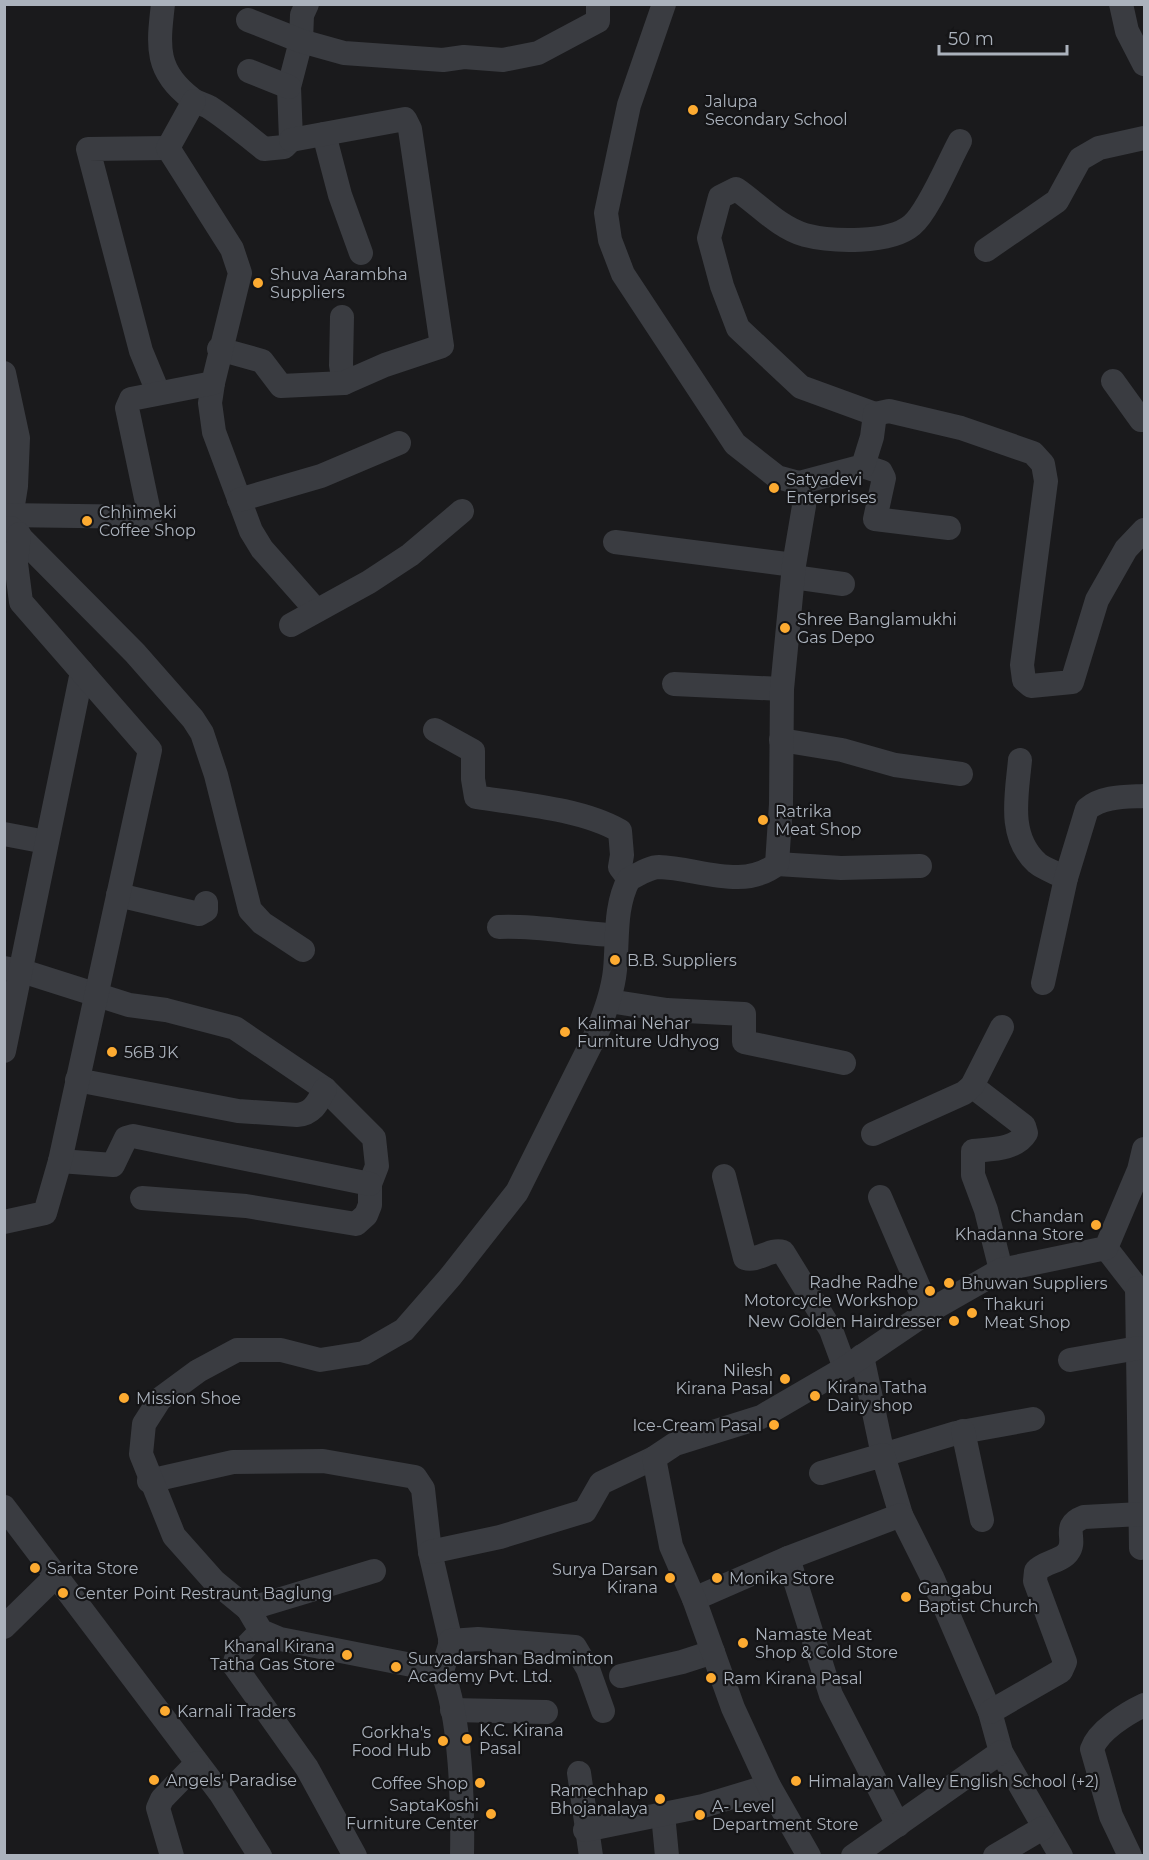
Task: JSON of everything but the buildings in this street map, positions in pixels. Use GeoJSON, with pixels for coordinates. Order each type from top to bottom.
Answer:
{"type":"FeatureCollection","features":[{"type":"Feature","properties":{"kind":"street"},"geometry":{"type":"LineString","coordinates":[[163,4],[159,38],[160,56],[168,78],[194,101],[208,106],[264,149],[285,147],[291,140],[405,119],[410,129],[442,346],[385,365],[344,383],[281,386],[262,361],[219,349]]}},
{"type":"Feature","properties":{"kind":"street"},"geometry":{"type":"LineString","coordinates":[[291,140],[289,87],[301,41],[303,15],[307,4]]}},
{"type":"Feature","properties":{"kind":"street"},"geometry":{"type":"LineString","coordinates":[[248,20],[301,41],[344,53],[423,59],[464,57],[503,60],[538,53],[598,21],[598,4]]}},
{"type":"Feature","properties":{"kind":"street"},"geometry":{"type":"LineString","coordinates":[[664,4],[629,105],[606,213],[610,240],[623,274],[735,444],[777,477],[799,483],[863,466],[881,472],[884,478],[875,519],[950,528]]}},
{"type":"Feature","properties":{"kind":"street"},"geometry":{"type":"LineString","coordinates":[[1121,4],[1136,35],[1144,64]]}},
{"type":"Feature","properties":{"kind":"street"},"geometry":{"type":"LineString","coordinates":[[249,71],[289,87]]}},
{"type":"Feature","properties":{"kind":"street"},"geometry":{"type":"LineString","coordinates":[[168,148],[194,101]]}},
{"type":"Feature","properties":{"kind":"street"},"geometry":{"type":"LineString","coordinates":[[324,134],[340,195],[361,253]]}},
{"type":"Feature","properties":{"kind":"street"},"geometry":{"type":"LineString","coordinates":[[986,250],[1057,201],[1080,159],[1099,148],[1144,138]]}},
{"type":"Feature","properties":{"kind":"street"},"geometry":{"type":"LineString","coordinates":[[960,141],[926,206],[912,225],[883,239],[804,235],[776,219],[736,189],[720,197],[709,238],[722,286],[738,328],[801,387],[875,414],[889,411],[961,428],[1033,453],[1043,464],[1046,481],[1022,665],[1024,680],[1031,686],[1072,682],[1096,600],[1126,549],[1144,530]]}},
{"type":"Feature","properties":{"kind":"street"},"geometry":{"type":"LineString","coordinates":[[168,148],[232,249],[240,273],[219,349],[213,383],[210,403],[214,432],[239,500],[262,549],[316,610]]}},
{"type":"Feature","properties":{"kind":"street"},"geometry":{"type":"LineString","coordinates":[[158,392],[138,342],[88,149],[168,148]]}},
{"type":"Feature","properties":{"kind":"street"},"geometry":{"type":"LineString","coordinates":[[342,317],[344,383]]}},
{"type":"Feature","properties":{"kind":"street"},"geometry":{"type":"LineString","coordinates":[[4,373],[18,438],[16,486],[9,526],[21,603],[150,750],[60,1161],[45,1213],[4,1222]]}},
{"type":"Feature","properties":{"kind":"street"},"geometry":{"type":"LineString","coordinates":[[1113,381],[1141,420],[1144,420]]}},
{"type":"Feature","properties":{"kind":"street"},"geometry":{"type":"LineString","coordinates":[[9,526],[150,517],[127,408],[131,399],[213,383]]}},
{"type":"Feature","properties":{"kind":"street"},"geometry":{"type":"LineString","coordinates":[[863,466],[872,437],[875,414]]}},
{"type":"Feature","properties":{"kind":"street"},"geometry":{"type":"LineString","coordinates":[[239,500],[321,476],[399,443]]}},
{"type":"Feature","properties":{"kind":"street"},"geometry":{"type":"LineString","coordinates":[[777,864],[781,804],[782,689],[793,571],[804,506],[799,483]]}},
{"type":"Feature","properties":{"kind":"street"},"geometry":{"type":"LineString","coordinates":[[291,626],[369,582],[410,555],[462,511]]}},
{"type":"Feature","properties":{"kind":"street"},"geometry":{"type":"LineString","coordinates":[[9,526],[135,653],[194,719],[202,733],[216,775],[250,910],[262,923],[303,950]]}},
{"type":"Feature","properties":{"kind":"street"},"geometry":{"type":"LineString","coordinates":[[615,542],[793,571],[843,584]]}},
{"type":"Feature","properties":{"kind":"street"},"geometry":{"type":"LineString","coordinates":[[4,1051],[13,970],[46,842],[82,672]]}},
{"type":"Feature","properties":{"kind":"street"},"geometry":{"type":"LineString","coordinates":[[674,684],[782,689]]}},
{"type":"Feature","properties":{"kind":"street"},"geometry":{"type":"LineString","coordinates":[[435,730],[473,751],[473,779],[477,796],[575,815],[609,824],[620,831],[622,855],[620,867],[629,879]]}},
{"type":"Feature","properties":{"kind":"street"},"geometry":{"type":"LineString","coordinates":[[782,740],[833,748],[895,765],[961,774]]}},
{"type":"Feature","properties":{"kind":"street"},"geometry":{"type":"LineString","coordinates":[[1020,760],[1016,822],[1021,840],[1037,863],[1066,878]]}},
{"type":"Feature","properties":{"kind":"street"},"geometry":{"type":"LineString","coordinates":[[1043,983],[1066,878],[1087,809],[1095,802],[1107,799],[1144,796]]}},
{"type":"Feature","properties":{"kind":"street"},"geometry":{"type":"LineString","coordinates":[[4,834],[46,842]]}},
{"type":"Feature","properties":{"kind":"street"},"geometry":{"type":"LineString","coordinates":[[442,1671],[280,1640],[261,1631],[248,1609],[214,1581],[174,1536],[149,1480],[141,1454],[144,1424],[160,1399],[198,1371],[237,1350],[281,1350],[320,1360],[364,1353],[404,1330],[451,1276],[517,1192],[598,1028],[609,1001],[615,970],[615,935],[621,901],[629,879],[657,866],[702,874],[753,877],[777,864],[841,868],[920,866]]}},
{"type":"Feature","properties":{"kind":"street"},"geometry":{"type":"LineString","coordinates":[[118,895],[199,914],[206,910],[206,903]]}},
{"type":"Feature","properties":{"kind":"street"},"geometry":{"type":"LineString","coordinates":[[499,927],[527,926],[584,934],[615,935]]}},
{"type":"Feature","properties":{"kind":"street"},"geometry":{"type":"LineString","coordinates":[[13,970],[129,1005],[166,1010],[235,1028],[325,1089],[374,1138],[377,1166],[370,1184],[370,1205],[366,1215],[356,1224],[246,1206],[142,1198]]}},
{"type":"Feature","properties":{"kind":"street"},"geometry":{"type":"LineString","coordinates":[[609,1001],[667,1010],[744,1014],[744,1042],[843,1063]]}},
{"type":"Feature","properties":{"kind":"street"},"geometry":{"type":"LineString","coordinates":[[873,1134],[964,1093],[972,1086],[1002,1027]]}},
{"type":"Feature","properties":{"kind":"street"},"geometry":{"type":"LineString","coordinates":[[78,1080],[238,1111],[297,1115],[305,1115],[314,1109],[325,1089]]}},
{"type":"Feature","properties":{"kind":"street"},"geometry":{"type":"LineString","coordinates":[[972,1086],[1024,1125],[1026,1133],[1022,1139],[1010,1146],[973,1151],[973,1175],[986,1210],[1001,1270]]}},
{"type":"Feature","properties":{"kind":"street"},"geometry":{"type":"LineString","coordinates":[[60,1161],[113,1165],[126,1138],[133,1136],[370,1184]]}},
{"type":"Feature","properties":{"kind":"street"},"geometry":{"type":"LineString","coordinates":[[1107,1248],[1144,1156]]}},
{"type":"Feature","properties":{"kind":"street"},"geometry":{"type":"LineString","coordinates":[[724,1176],[745,1258],[750,1260],[778,1250],[783,1251],[831,1330],[854,1362],[901,1515],[932,1577],[990,1713],[1001,1752],[1061,1856]]}},
{"type":"Feature","properties":{"kind":"street"},"geometry":{"type":"LineString","coordinates":[[880,1197],[929,1311]]}},
{"type":"Feature","properties":{"kind":"street"},"geometry":{"type":"LineString","coordinates":[[430,1552],[500,1537],[585,1511],[601,1483],[654,1458],[675,1444],[761,1417],[854,1362],[929,1311],[1001,1270],[1107,1248]]}},
{"type":"Feature","properties":{"kind":"street"},"geometry":{"type":"LineString","coordinates":[[1107,1248],[1141,1288],[1138,1348],[1141,1548]]}},
{"type":"Feature","properties":{"kind":"street"},"geometry":{"type":"LineString","coordinates":[[1070,1360],[1138,1348]]}},
{"type":"Feature","properties":{"kind":"street"},"geometry":{"type":"LineString","coordinates":[[821,1473],[963,1431],[1033,1419]]}},
{"type":"Feature","properties":{"kind":"street"},"geometry":{"type":"LineString","coordinates":[[963,1431],[982,1520]]}},
{"type":"Feature","properties":{"kind":"street"},"geometry":{"type":"LineString","coordinates":[[654,1458],[671,1546],[694,1599],[733,1708],[769,1786],[809,1856]]}},
{"type":"Feature","properties":{"kind":"street"},"geometry":{"type":"LineString","coordinates":[[149,1480],[233,1462],[323,1461],[415,1477],[423,1489],[430,1552],[450,1641],[442,1671],[450,1690],[463,1808],[462,1856]]}},
{"type":"Feature","properties":{"kind":"street"},"geometry":{"type":"LineString","coordinates":[[4,1507],[221,1794],[260,1856]]}},
{"type":"Feature","properties":{"kind":"street"},"geometry":{"type":"LineString","coordinates":[[990,1713],[1060,1671],[1065,1662],[1035,1581],[1036,1571],[1068,1554],[1071,1547],[1071,1526],[1075,1520],[1084,1517],[1141,1514]]}},
{"type":"Feature","properties":{"kind":"street"},"geometry":{"type":"LineString","coordinates":[[694,1599],[788,1558],[901,1515]]}},
{"type":"Feature","properties":{"kind":"street"},"geometry":{"type":"LineString","coordinates":[[788,1558],[831,1695],[898,1825]]}},
{"type":"Feature","properties":{"kind":"street"},"geometry":{"type":"LineString","coordinates":[[248,1609],[374,1571]]}},
{"type":"Feature","properties":{"kind":"street"},"geometry":{"type":"LineString","coordinates":[[4,1626],[57,1575]]}},
{"type":"Feature","properties":{"kind":"street"},"geometry":{"type":"LineString","coordinates":[[261,1631],[237,1656],[234,1665],[307,1768],[355,1856]]}},
{"type":"Feature","properties":{"kind":"street"},"geometry":{"type":"LineString","coordinates":[[450,1641],[478,1639],[575,1647],[588,1669],[603,1711]]}},
{"type":"Feature","properties":{"kind":"street"},"geometry":{"type":"LineString","coordinates":[[621,1676],[682,1662],[713,1652]]}},
{"type":"Feature","properties":{"kind":"street"},"geometry":{"type":"LineString","coordinates":[[452,1710],[546,1712]]}},
{"type":"Feature","properties":{"kind":"street"},"geometry":{"type":"LineString","coordinates":[[1130,1856],[1111,1816],[1092,1749],[1094,1743],[1109,1728],[1142,1712]]}},
{"type":"Feature","properties":{"kind":"street"},"geometry":{"type":"LineString","coordinates":[[854,1856],[880,1849],[898,1825],[1001,1752]]}},
{"type":"Feature","properties":{"kind":"street"},"geometry":{"type":"LineString","coordinates":[[172,1856],[158,1808],[162,1799],[197,1763]]}},
{"type":"Feature","properties":{"kind":"street"},"geometry":{"type":"LineString","coordinates":[[579,1773],[585,1830],[591,1856]]}},
{"type":"Feature","properties":{"kind":"street"},"geometry":{"type":"LineString","coordinates":[[585,1830],[703,1806],[769,1786]]}},
{"type":"Feature","properties":{"kind":"street"},"geometry":{"type":"LineString","coordinates":[[663,1814],[667,1856]]}},
{"type":"Feature","properties":{"kind":"street"},"geometry":{"type":"LineString","coordinates":[[995,1856],[1043,1828]]}},
{"type":"Feature","properties":{"kind":"place","name":"Jalupa Secondary School"},"geometry":{"type":"Point","coordinates":[693,110]}},
{"type":"Feature","properties":{"kind":"place","name":"Shuva Aarambha Suppliers"},"geometry":{"type":"Point","coordinates":[258,283]}},
{"type":"Feature","properties":{"kind":"place","name":"Satyadevi Enterprises"},"geometry":{"type":"Point","coordinates":[774,488]}},
{"type":"Feature","properties":{"kind":"place","name":"Chhimeki Coffee Shop"},"geometry":{"type":"Point","coordinates":[87,521]}},
{"type":"Feature","properties":{"kind":"place","name":"Shree Banglamukhi Gas Depo"},"geometry":{"type":"Point","coordinates":[785,628]}},
{"type":"Feature","properties":{"kind":"place","name":"Ratrika Meat Shop"},"geometry":{"type":"Point","coordinates":[763,820]}},
{"type":"Feature","properties":{"kind":"place","name":"B.B. Suppliers"},"geometry":{"type":"Point","coordinates":[615,960]}},
{"type":"Feature","properties":{"kind":"place","name":"Kalimai Nehar Furniture Udhyog"},"geometry":{"type":"Point","coordinates":[565,1032]}},
{"type":"Feature","properties":{"kind":"place","name":"56B JK"},"geometry":{"type":"Point","coordinates":[112,1052]}},
{"type":"Feature","properties":{"kind":"place","name":"Chandan Khadanna Store"},"geometry":{"type":"Point","coordinates":[1096,1225]}},
{"type":"Feature","properties":{"kind":"place","name":"Bhuwan Suppliers"},"geometry":{"type":"Point","coordinates":[949,1283]}},
{"type":"Feature","properties":{"kind":"place","name":"Radhe Radhe Motorcycle Workshop"},"geometry":{"type":"Point","coordinates":[930,1291]}},
{"type":"Feature","properties":{"kind":"place","name":"Thakuri Meat Shop"},"geometry":{"type":"Point","coordinates":[972,1313]}},
{"type":"Feature","properties":{"kind":"place","name":"New Golden Hairdresser"},"geometry":{"type":"Point","coordinates":[954,1321]}},
{"type":"Feature","properties":{"kind":"place","name":"Nilesh Kirana Pasal"},"geometry":{"type":"Point","coordinates":[785,1379]}},
{"type":"Feature","properties":{"kind":"place","name":"Kirana Tatha Dairy shop"},"geometry":{"type":"Point","coordinates":[815,1396]}},
{"type":"Feature","properties":{"kind":"place","name":"Mission Shoe"},"geometry":{"type":"Point","coordinates":[124,1398]}},
{"type":"Feature","properties":{"kind":"place","name":"Ice-Cream Pasal"},"geometry":{"type":"Point","coordinates":[774,1425]}},
{"type":"Feature","properties":{"kind":"place","name":"Sarita Store"},"geometry":{"type":"Point","coordinates":[35,1568]}},
{"type":"Feature","properties":{"kind":"place","name":"Surya Darsan Kirana"},"geometry":{"type":"Point","coordinates":[670,1578]}},
{"type":"Feature","properties":{"kind":"place","name":"Monika Store"},"geometry":{"type":"Point","coordinates":[717,1578]}},
{"type":"Feature","properties":{"kind":"place","name":"Center Point Restraunt Baglung"},"geometry":{"type":"Point","coordinates":[63,1593]}},
{"type":"Feature","properties":{"kind":"place","name":"Gangabu Baptist Church"},"geometry":{"type":"Point","coordinates":[906,1597]}},
{"type":"Feature","properties":{"kind":"place","name":"Namaste Meat Shop & Cold Store"},"geometry":{"type":"Point","coordinates":[743,1643]}},
{"type":"Feature","properties":{"kind":"place","name":"Khanal Kirana Tatha Gas Store"},"geometry":{"type":"Point","coordinates":[347,1655]}},
{"type":"Feature","properties":{"kind":"place","name":"Suryadarshan Badminton Academy Pvt. Ltd."},"geometry":{"type":"Point","coordinates":[396,1667]}},
{"type":"Feature","properties":{"kind":"place","name":"Ram Kirana Pasal"},"geometry":{"type":"Point","coordinates":[711,1678]}},
{"type":"Feature","properties":{"kind":"place","name":"Karnali Traders"},"geometry":{"type":"Point","coordinates":[165,1711]}},
{"type":"Feature","properties":{"kind":"place","name":"K.C. Kirana Pasal"},"geometry":{"type":"Point","coordinates":[467,1739]}},
{"type":"Feature","properties":{"kind":"place","name":"Gorkha's Food Hub"},"geometry":{"type":"Point","coordinates":[443,1741]}},
{"type":"Feature","properties":{"kind":"place","name":"Angels' Paradise"},"geometry":{"type":"Point","coordinates":[154,1780]}},
{"type":"Feature","properties":{"kind":"place","name":"Himalayan Valley English School (+2)"},"geometry":{"type":"Point","coordinates":[796,1781]}},
{"type":"Feature","properties":{"kind":"place","name":"Coffee Shop"},"geometry":{"type":"Point","coordinates":[480,1783]}},
{"type":"Feature","properties":{"kind":"place","name":"Ramechhap Bhojanalaya"},"geometry":{"type":"Point","coordinates":[660,1799]}},
{"type":"Feature","properties":{"kind":"place","name":"SaptaKoshi Furniture Center"},"geometry":{"type":"Point","coordinates":[491,1814]}},
{"type":"Feature","properties":{"kind":"place","name":"A- Level Department Store"},"geometry":{"type":"Point","coordinates":[700,1815]}}]}
